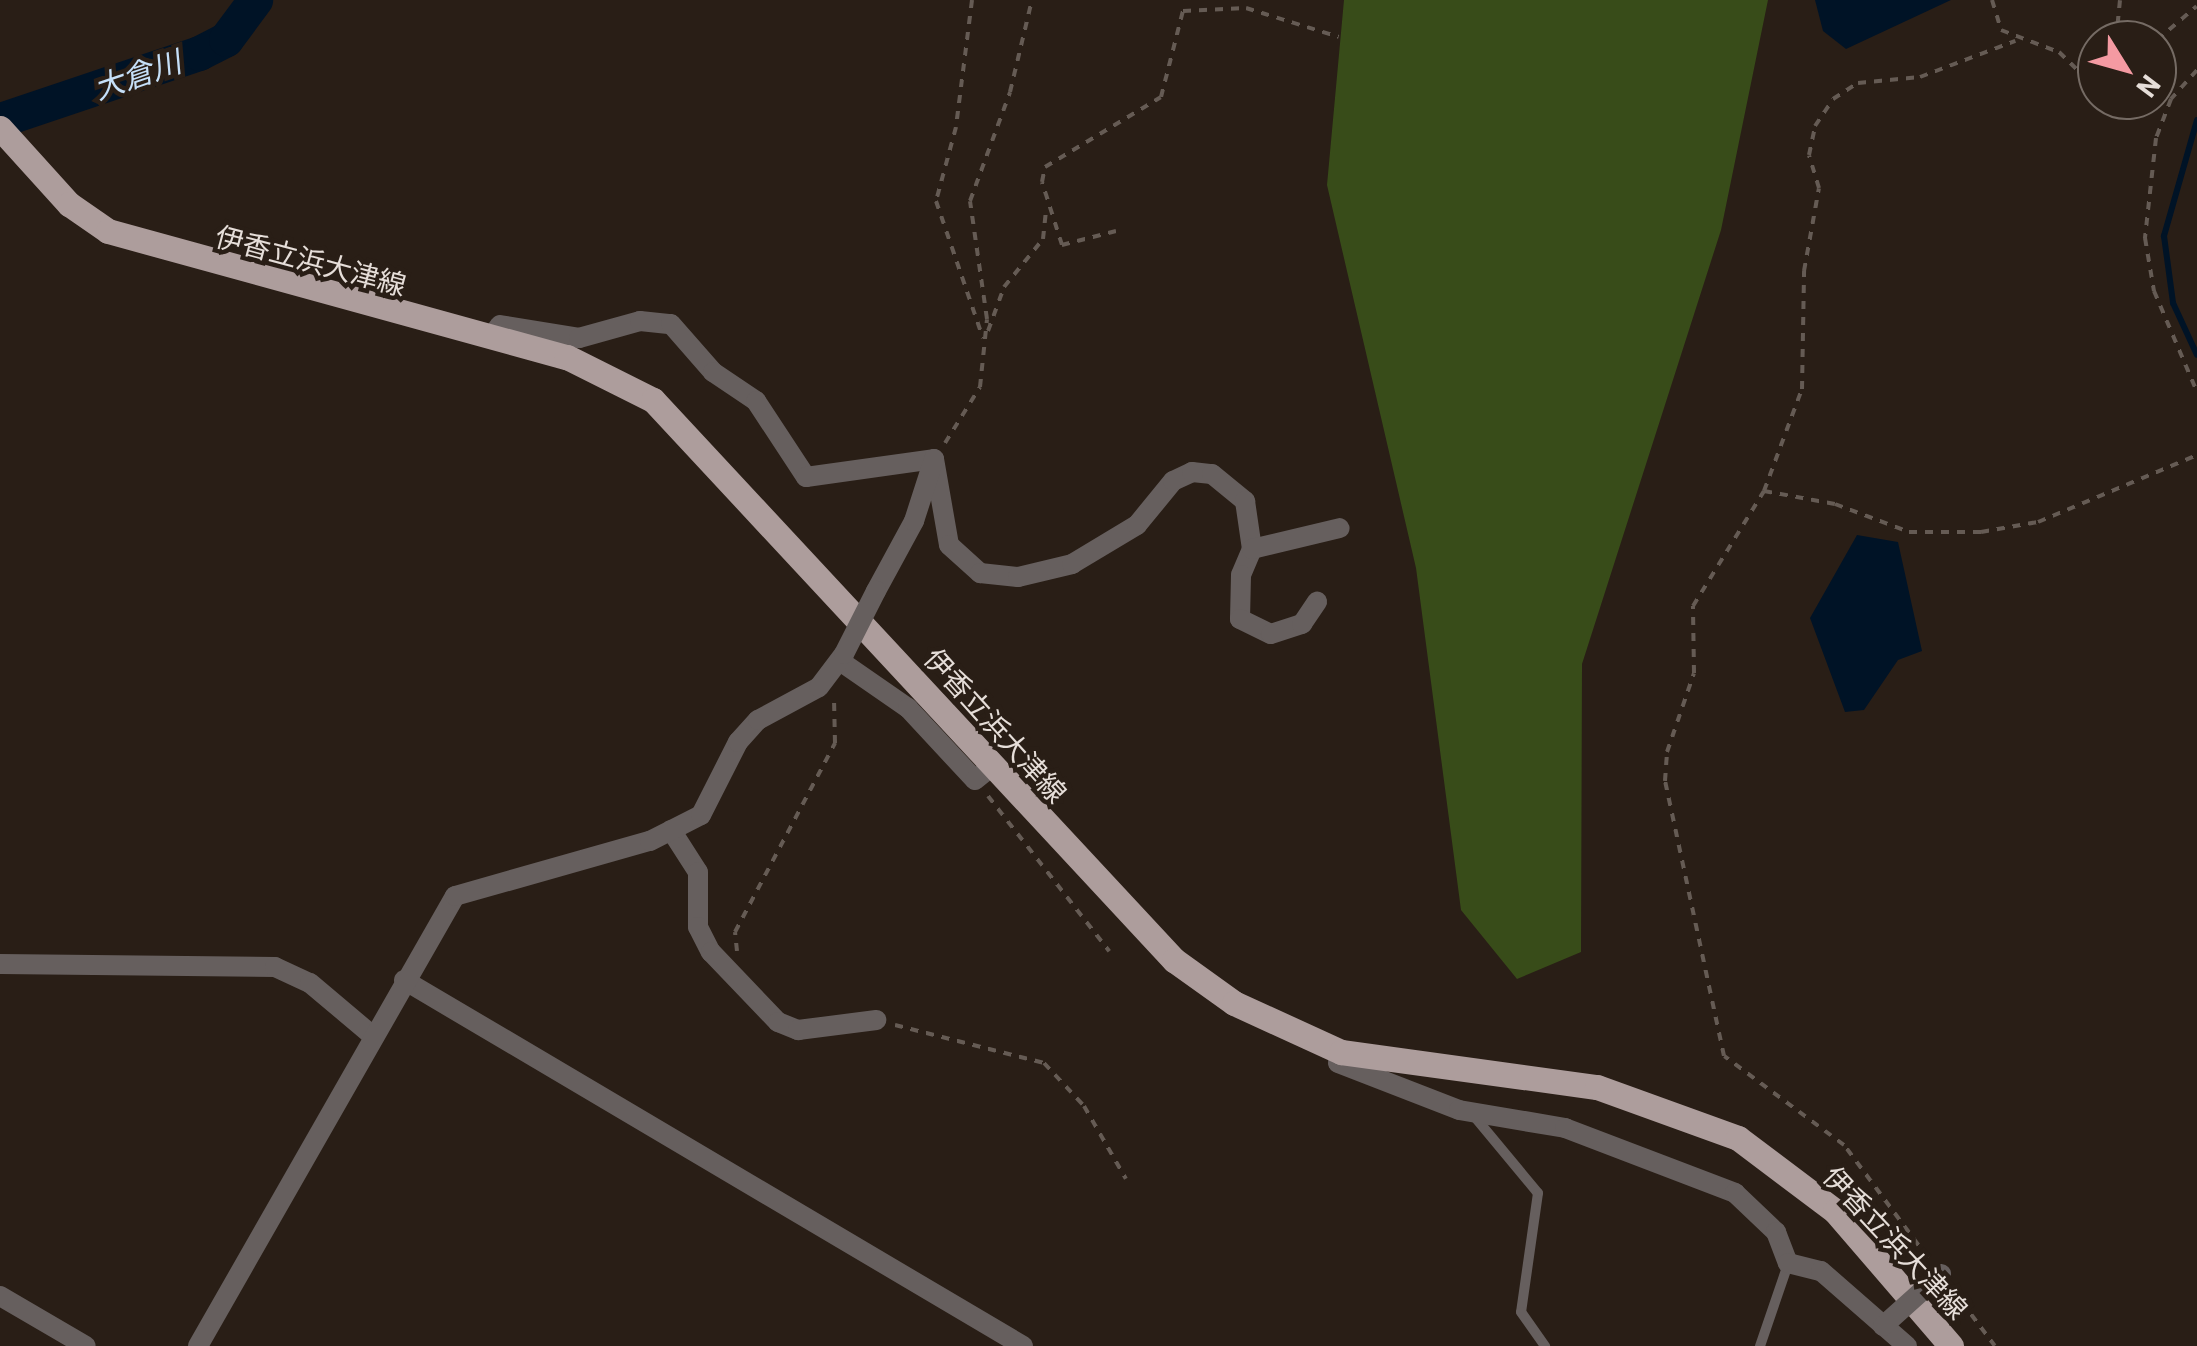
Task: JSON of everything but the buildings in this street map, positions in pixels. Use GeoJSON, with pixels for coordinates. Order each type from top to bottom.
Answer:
{"type":"FeatureCollection","features":[{"type":"Feature","properties":{"kind":"main road","name":"伊香立浜大津線"},"geometry":{"type":"LineString","coordinates":[[0,128],[69,204],[138,243],[567,357],[653,400],[984,773],[1174,960],[1247,1010],[1341,1052],[1597,1087],[1738,1138],[1835,1211],[1952,1346]]}},
{"type":"Feature","properties":{"kind":"street"},"geometry":{"type":"LineString","coordinates":[[490,338],[500,325],[579,338],[640,321],[671,324],[712,372],[756,401],[806,477],[934,459]]}},
{"type":"Feature","properties":{"kind":"street"},"geometry":{"type":"LineString","coordinates":[[934,459],[949,545],[980,573],[1018,576],[1072,564],[1138,525],[1173,481],[1192,472],[1222,480],[1245,501],[1252,549],[1237,604],[1252,630],[1271,634],[1302,624],[1317,602]]}},
{"type":"Feature","properties":{"kind":"street"},"geometry":{"type":"LineString","coordinates":[[198,1346],[440,914],[471,887],[671,830],[702,816],[758,720],[839,662],[914,521],[934,459]]}},
{"type":"Feature","properties":{"kind":"street"},"geometry":{"type":"LineString","coordinates":[[1252,549],[1340,528]]}},
{"type":"Feature","properties":{"kind":"street"},"geometry":{"type":"LineString","coordinates":[[839,662],[908,708],[984,773]]}},
{"type":"Feature","properties":{"kind":"street"},"geometry":{"type":"LineString","coordinates":[[671,830],[698,872],[696,916],[711,952],[778,1022],[798,1030],[876,1020]]}},
{"type":"Feature","properties":{"kind":"street"},"geometry":{"type":"LineString","coordinates":[[0,964],[275,967],[310,983],[374,1036]]}},
{"type":"Feature","properties":{"kind":"street"},"geometry":{"type":"LineString","coordinates":[[404,980],[1023,1346]]}},
{"type":"Feature","properties":{"kind":"street"},"geometry":{"type":"LineString","coordinates":[[1341,1052],[1338,1063],[1470,1112],[1564,1128],[1735,1194],[1776,1232],[1788,1263],[1821,1271],[1882,1336],[1907,1346]]}},
{"type":"Feature","properties":{"kind":"street"},"geometry":{"type":"LineString","coordinates":[[1882,1336],[1940,1274]]}},
{"type":"Feature","properties":{"kind":"street"},"geometry":{"type":"LineString","coordinates":[[0,1296],[86,1346]]}},
{"type":"Feature","properties":{"kind":"lane"},"geometry":{"type":"LineString","coordinates":[[1470,1112],[1538,1193],[1521,1312],[1546,1346]]}},
{"type":"Feature","properties":{"kind":"lane"},"geometry":{"type":"LineString","coordinates":[[1760,1346],[1788,1263]]}},
{"type":"Feature","properties":{"kind":"path"},"geometry":{"type":"LineString","coordinates":[[972,0],[956,127],[936,201],[985,342]]}},
{"type":"Feature","properties":{"kind":"path"},"geometry":{"type":"LineString","coordinates":[[986,334],[970,201],[1010,92],[1032,0]]}},
{"type":"Feature","properties":{"kind":"path"},"geometry":{"type":"LineString","coordinates":[[1992,0],[1992,17],[2015,41],[2060,52],[2077,69]]}},
{"type":"Feature","properties":{"kind":"path"},"geometry":{"type":"LineString","coordinates":[[2177,23],[2197,6]]}},
{"type":"Feature","properties":{"kind":"path"},"geometry":{"type":"LineString","coordinates":[[934,459],[971,412],[986,334],[1004,287],[1043,239],[1045,167],[1061,152],[1161,97],[1184,11],[1246,8],[1339,37]]}},
{"type":"Feature","properties":{"kind":"path"},"geometry":{"type":"LineString","coordinates":[[1995,1346],[1844,1145],[1724,1056],[1665,780],[1667,752],[1694,673],[1693,606],[1764,492],[1802,389],[1804,271],[1819,188],[1809,154],[1815,126],[1833,98],[1858,83],[1920,77],[2015,41]]}},
{"type":"Feature","properties":{"kind":"path"},"geometry":{"type":"LineString","coordinates":[[2177,93],[2197,70]]}},
{"type":"Feature","properties":{"kind":"path"},"geometry":{"type":"LineString","coordinates":[[2165,120],[2146,180],[2145,238],[2154,291],[2197,392]]}},
{"type":"Feature","properties":{"kind":"path"},"geometry":{"type":"LineString","coordinates":[[1046,203],[1062,245],[1116,231]]}},
{"type":"Feature","properties":{"kind":"path"},"geometry":{"type":"LineString","coordinates":[[1764,492],[1835,504],[1909,532],[1981,532],[2038,522],[2197,454]]}},
{"type":"Feature","properties":{"kind":"path"},"geometry":{"type":"LineString","coordinates":[[747,961],[736,950],[735,932],[835,743],[839,662]]}},
{"type":"Feature","properties":{"kind":"path"},"geometry":{"type":"LineString","coordinates":[[984,773],[1109,951]]}},
{"type":"Feature","properties":{"kind":"path"},"geometry":{"type":"LineString","coordinates":[[876,1020],[1044,1063],[1084,1106],[1126,1180]]}},
{"type":"Feature","properties":{"kind":"green space"},"geometry":{"type":"Polygon","coordinates":[[[1344,0],[1768,0],[1721,230],[1582,664],[1581,952],[1517,979],[1461,910],[1416,568],[1327,185],[1344,0]]]}},
{"type":"Feature","properties":{"kind":"water"},"geometry":{"type":"Polygon","coordinates":[[[1815,0],[1951,0],[1846,49],[1823,31],[1815,0]]]}},
{"type":"Feature","properties":{"kind":"water"},"geometry":{"type":"Polygon","coordinates":[[[1857,535],[1898,542],[1922,651],[1898,660],[1864,710],[1845,712],[1810,618],[1857,535]]]}},
{"type":"Feature","properties":{"kind":"waterway","name":"大倉川"},"geometry":{"type":"LineString","coordinates":[[0,120],[199,53],[226,39],[255,0]]}},
{"type":"Feature","properties":{"kind":"waterway"},"geometry":{"type":"LineString","coordinates":[[2197,120],[2164,236],[2173,303],[2197,355]]}}]}
